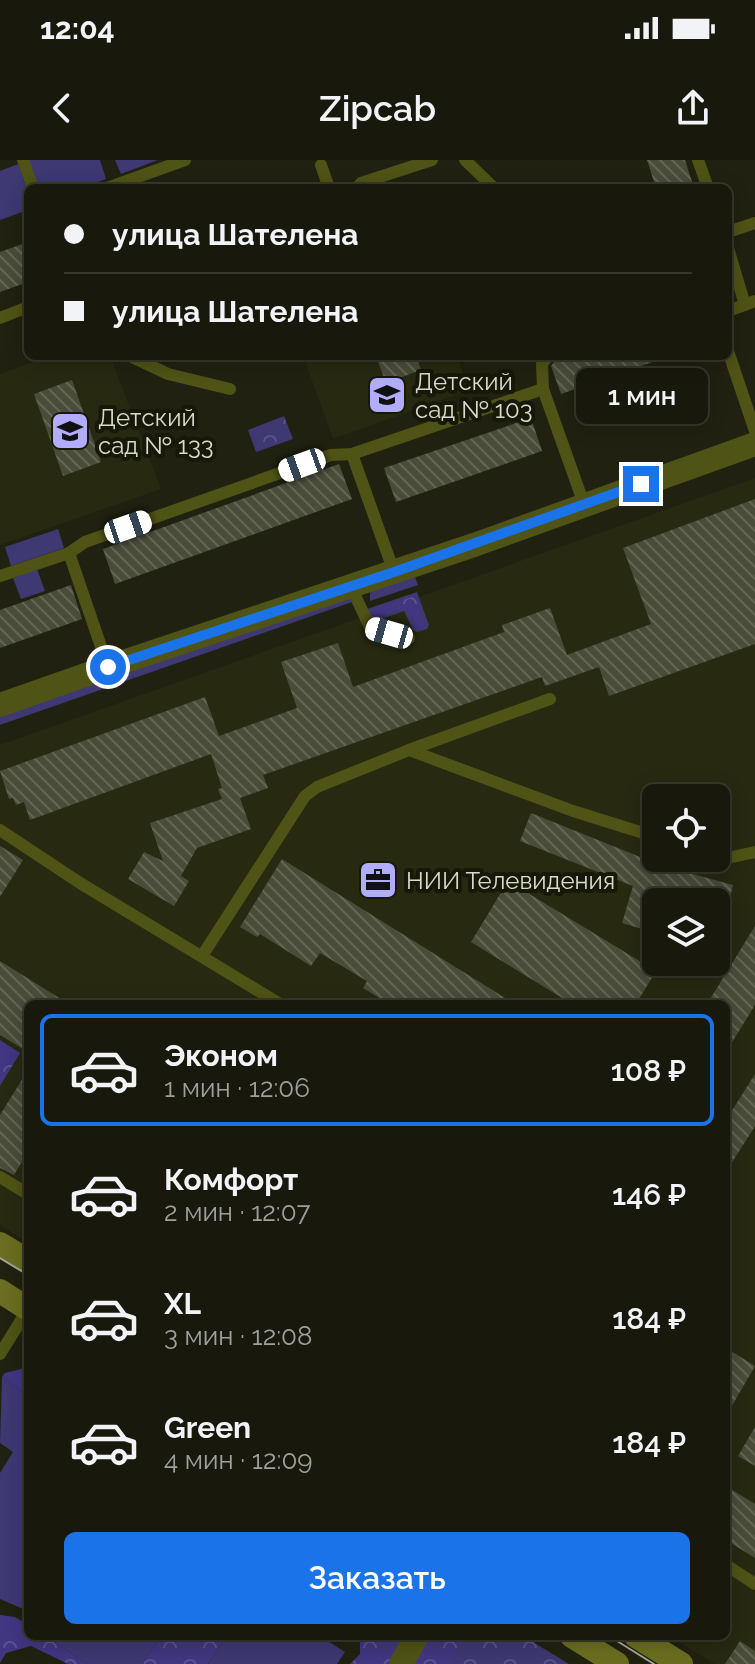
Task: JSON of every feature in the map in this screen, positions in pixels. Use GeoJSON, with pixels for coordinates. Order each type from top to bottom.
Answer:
{"type":"FeatureCollection","features":[{"type":"Feature","properties":{"kind":"main road"},"geometry":{"type":"LineString","coordinates":[[0,1244],[24,1259]]}},
{"type":"Feature","properties":{"kind":"main road"},"geometry":{"type":"LineString","coordinates":[[0,1291],[24,1306]]}},
{"type":"Feature","properties":{"kind":"main road"},"geometry":{"type":"LineString","coordinates":[[578,1640],[617,1664]]}},
{"type":"Feature","properties":{"kind":"main road"},"geometry":{"type":"LineString","coordinates":[[642,1640],[681,1664]]}},
{"type":"Feature","properties":{"kind":"street"},"geometry":{"type":"LineString","coordinates":[[0,705],[351,587],[755,444]]}},
{"type":"Feature","properties":{"kind":"street"},"geometry":{"type":"LineString","coordinates":[[401,1664],[415,1640]]}},
{"type":"Feature","properties":{"kind":"lane"},"geometry":{"type":"LineString","coordinates":[[23,160],[32,184]]}},
{"type":"Feature","properties":{"kind":"lane"},"geometry":{"type":"LineString","coordinates":[[118,184],[185,160]]}},
{"type":"Feature","properties":{"kind":"lane"},"geometry":{"type":"LineString","coordinates":[[360,184],[432,160]]}},
{"type":"Feature","properties":{"kind":"lane"},"geometry":{"type":"LineString","coordinates":[[465,160],[490,184]]}},
{"type":"Feature","properties":{"kind":"lane"},"geometry":{"type":"LineString","coordinates":[[698,160],[707,184]]}},
{"type":"Feature","properties":{"kind":"lane"},"geometry":{"type":"LineString","coordinates":[[321,165],[328,184]]}},
{"type":"Feature","properties":{"kind":"lane"},"geometry":{"type":"LineString","coordinates":[[732,231],[755,223]]}},
{"type":"Feature","properties":{"kind":"lane"},"geometry":{"type":"LineString","coordinates":[[732,258],[750,303]]}},
{"type":"Feature","properties":{"kind":"lane"},"geometry":{"type":"LineString","coordinates":[[0,318],[24,309]]}},
{"type":"Feature","properties":{"kind":"lane"},"geometry":{"type":"LineString","coordinates":[[138,360],[168,374],[230,389]]}},
{"type":"Feature","properties":{"kind":"lane"},"geometry":{"type":"LineString","coordinates":[[545,360],[542,364],[543,389],[584,504]]}},
{"type":"Feature","properties":{"kind":"lane"},"geometry":{"type":"LineString","coordinates":[[731,360],[755,431]]}},
{"type":"Feature","properties":{"kind":"lane"},"geometry":{"type":"LineString","coordinates":[[0,576],[69,553],[85,542],[331,455],[352,454],[543,389]]}},
{"type":"Feature","properties":{"kind":"lane"},"geometry":{"type":"LineString","coordinates":[[352,454],[394,572]]}},
{"type":"Feature","properties":{"kind":"lane"},"geometry":{"type":"LineString","coordinates":[[69,553],[108,667]]}},
{"type":"Feature","properties":{"kind":"lane"},"geometry":{"type":"LineString","coordinates":[[351,587],[370,627],[409,638]]}},
{"type":"Feature","properties":{"kind":"lane"},"geometry":{"type":"LineString","coordinates":[[202,956],[305,796],[317,787],[550,699]]}},
{"type":"Feature","properties":{"kind":"lane"},"geometry":{"type":"LineString","coordinates":[[409,750],[573,811],[642,833]]}},
{"type":"Feature","properties":{"kind":"lane"},"geometry":{"type":"LineString","coordinates":[[0,830],[80,883],[274,1000]]}},
{"type":"Feature","properties":{"kind":"lane"},"geometry":{"type":"LineString","coordinates":[[730,857],[755,852]]}},
{"type":"Feature","properties":{"kind":"lane"},"geometry":{"type":"LineString","coordinates":[[0,1177],[23,1191]]}},
{"type":"Feature","properties":{"kind":"lane"},"geometry":{"type":"LineString","coordinates":[[0,1354],[24,1315]]}},
{"type":"Feature","properties":{"kind":"lane"},"geometry":{"type":"LineString","coordinates":[[730,1568],[755,1584]]}},
{"type":"Feature","properties":{"kind":"shaded area","name":"Детский сад № 133"},"geometry":{"type":"Polygon","coordinates":[[[38,360],[112,360],[161,489],[0,545],[0,374],[38,360]]]}},
{"type":"Feature","properties":{"kind":"shaded area","name":"Детский сад № 103"},"geometry":{"type":"Polygon","coordinates":[[[304,360],[458,360],[469,390],[333,439],[304,360]]]}},
{"type":"Feature","properties":{"kind":"shaded area","name":"НИИ Телевидения"},"geometry":{"type":"Polygon","coordinates":[[[755,478],[755,1664],[715,1664],[676,1640],[730,1640],[730,1000],[24,1000],[24,1240],[0,1225],[0,745],[755,478]]]}},
{"type":"Feature","properties":{"kind":"green space"},"geometry":{"type":"Polygon","coordinates":[[[28,160],[100,160],[106,179],[93,184],[37,184],[28,160]]]}},
{"type":"Feature","properties":{"kind":"green space"},"geometry":{"type":"Polygon","coordinates":[[[115,160],[158,160],[121,174],[115,160]]]}},
{"type":"Feature","properties":{"kind":"green space"},"geometry":{"type":"Polygon","coordinates":[[[18,164],[25,184],[24,211],[0,220],[0,171],[18,164]]]}},
{"type":"Feature","properties":{"kind":"green space"},"geometry":{"type":"Polygon","coordinates":[[[284,416],[293,439],[256,452],[248,430],[284,416]]]}},
{"type":"Feature","properties":{"kind":"green space"},"geometry":{"type":"Polygon","coordinates":[[[58,529],[64,548],[11,566],[5,547],[58,529]]]}},
{"type":"Feature","properties":{"kind":"green space"},"geometry":{"type":"Polygon","coordinates":[[[37,569],[45,591],[21,599],[13,578],[37,569]]]}},
{"type":"Feature","properties":{"kind":"green space"},"geometry":{"type":"Polygon","coordinates":[[[415,577],[418,585],[370,601],[373,590],[415,577]]]}},
{"type":"Feature","properties":{"kind":"green space"},"geometry":{"type":"Polygon","coordinates":[[[417,592],[429,625],[427,629],[413,630],[404,611],[376,621],[371,619],[367,609],[417,592]]]}},
{"type":"Feature","properties":{"kind":"green space"},"geometry":{"type":"Polygon","coordinates":[[[348,596],[352,602],[0,725],[0,713],[348,596]]]}},
{"type":"Feature","properties":{"kind":"green space"},"geometry":{"type":"Polygon","coordinates":[[[416,596],[417,608],[422,613],[420,618],[425,624],[421,629],[414,627],[414,619],[405,610],[395,609],[385,616],[372,615],[374,608],[416,596]]]}},
{"type":"Feature","properties":{"kind":"green space"},"geometry":{"type":"Polygon","coordinates":[[[0,1040],[20,1053],[0,1086],[0,1040]]]}},
{"type":"Feature","properties":{"kind":"green space"},"geometry":{"type":"Polygon","coordinates":[[[24,1368],[24,1392],[2,1377],[5,1373],[24,1368]]]}},
{"type":"Feature","properties":{"kind":"green space"},"geometry":{"type":"Polygon","coordinates":[[[2,1377],[24,1392],[24,1609],[0,1599],[0,1473],[13,1452],[0,1443],[2,1377]]]}},
{"type":"Feature","properties":{"kind":"green space"},"geometry":{"type":"Polygon","coordinates":[[[0,1615],[15,1617],[24,1623],[24,1640],[51,1640],[87,1664],[68,1664],[31,1646],[6,1653],[0,1663],[0,1615]]]}},
{"type":"Feature","properties":{"kind":"green space"},"geometry":{"type":"Polygon","coordinates":[[[51,1640],[158,1640],[142,1664],[87,1664],[51,1640]]]}},
{"type":"Feature","properties":{"kind":"green space"},"geometry":{"type":"Polygon","coordinates":[[[158,1640],[223,1640],[208,1664],[142,1664],[158,1640]]]}},
{"type":"Feature","properties":{"kind":"green space"},"geometry":{"type":"Polygon","coordinates":[[[223,1640],[326,1640],[345,1652],[337,1664],[208,1664],[223,1640]]]}},
{"type":"Feature","properties":{"kind":"green space"},"geometry":{"type":"Polygon","coordinates":[[[463,1640],[530,1640],[569,1664],[448,1664],[463,1640]]]}},
{"type":"Feature","properties":{"kind":"green space"},"geometry":{"type":"Polygon","coordinates":[[[520,1640],[559,1664],[350,1664],[360,1654],[360,1641],[520,1640]]]}},
{"type":"Feature","properties":{"kind":"building"},"geometry":{"type":"Polygon","coordinates":[[[647,160],[685,160],[693,184],[655,184],[647,160]]]}},
{"type":"Feature","properties":{"kind":"building"},"geometry":{"type":"Polygon","coordinates":[[[24,243],[24,283],[0,292],[0,252],[24,243]]]}},
{"type":"Feature","properties":{"kind":"building"},"geometry":{"type":"Polygon","coordinates":[[[377,360],[417,360],[421,370],[386,383],[377,360]]]}},
{"type":"Feature","properties":{"kind":"building"},"geometry":{"type":"Polygon","coordinates":[[[556,360],[658,360],[561,394],[551,366],[556,360]]]}},
{"type":"Feature","properties":{"kind":"building"},"geometry":{"type":"Polygon","coordinates":[[[72,380],[101,462],[63,476],[34,394],[72,380]]]}},
{"type":"Feature","properties":{"kind":"building"},"geometry":{"type":"Polygon","coordinates":[[[531,418],[542,451],[396,502],[384,468],[531,418]]]}},
{"type":"Feature","properties":{"kind":"building"},"geometry":{"type":"Polygon","coordinates":[[[339,464],[352,499],[115,584],[103,549],[339,464]]]}},
{"type":"Feature","properties":{"kind":"building"},"geometry":{"type":"Polygon","coordinates":[[[755,499],[755,644],[609,696],[599,667],[545,686],[542,677],[263,775],[268,788],[240,798],[251,829],[197,848],[181,876],[189,881],[174,906],[128,879],[144,852],[163,861],[150,823],[222,799],[218,789],[222,788],[211,754],[30,820],[24,802],[16,805],[13,798],[9,799],[0,771],[205,697],[219,736],[297,708],[281,662],[338,643],[353,687],[504,632],[502,625],[550,608],[567,655],[651,624],[623,548],[755,499]]]}},
{"type":"Feature","properties":{"kind":"building"},"geometry":{"type":"Polygon","coordinates":[[[71,585],[82,619],[0,648],[0,610],[71,585]]]}},
{"type":"Feature","properties":{"kind":"building"},"geometry":{"type":"Polygon","coordinates":[[[531,813],[642,858],[642,872],[686,872],[733,885],[730,898],[730,888],[642,888],[642,929],[622,923],[633,886],[520,841],[531,813]]]}},
{"type":"Feature","properties":{"kind":"building"},"geometry":{"type":"Polygon","coordinates":[[[0,846],[23,860],[0,897],[0,846]]]}},
{"type":"Feature","properties":{"kind":"building"},"geometry":{"type":"Polygon","coordinates":[[[282,859],[509,1000],[382,1000],[363,988],[367,981],[320,953],[311,966],[260,934],[257,937],[240,927],[282,859]]]}},
{"type":"Feature","properties":{"kind":"building"},"geometry":{"type":"Polygon","coordinates":[[[508,881],[642,962],[642,976],[653,976],[638,1000],[565,1000],[471,942],[508,881]]]}},
{"type":"Feature","properties":{"kind":"building"},"geometry":{"type":"Polygon","coordinates":[[[755,926],[755,1005],[730,1046],[730,1000],[709,1000],[724,976],[730,976],[730,967],[755,926]]]}},
{"type":"Feature","properties":{"kind":"building"},"geometry":{"type":"Polygon","coordinates":[[[0,961],[63,1000],[24,1000],[24,1050],[0,1035],[0,961]]]}},
{"type":"Feature","properties":{"kind":"building"},"geometry":{"type":"Polygon","coordinates":[[[755,1074],[755,1126],[730,1166],[730,1114],[755,1074]]]}},
{"type":"Feature","properties":{"kind":"building"},"geometry":{"type":"Polygon","coordinates":[[[24,1076],[24,1159],[14,1175],[0,1168],[0,1115],[24,1076]]]}},
{"type":"Feature","properties":{"kind":"building"},"geometry":{"type":"Polygon","coordinates":[[[730,1350],[755,1366],[730,1409],[730,1350]]]}},
{"type":"Feature","properties":{"kind":"building"},"geometry":{"type":"Polygon","coordinates":[[[755,1427],[755,1466],[738,1456],[755,1427]]]}},
{"type":"Feature","properties":{"kind":"building"},"geometry":{"type":"Polygon","coordinates":[[[730,1488],[755,1504],[755,1558],[730,1542],[730,1488]]]}},
{"type":"Feature","properties":{"kind":"building"},"geometry":{"type":"Polygon","coordinates":[[[740,1641],[755,1651],[755,1664],[725,1664],[740,1641]]]}},
{"type":"Feature","properties":{"kind":"tram line"},"geometry":{"type":"LineString","coordinates":[[0,1258],[24,1273]]}},
{"type":"Feature","properties":{"kind":"tram line"},"geometry":{"type":"LineString","coordinates":[[615,1640],[654,1664]]}},
{"type":"Feature","properties":{"kind":"place","name":"Детский сад № 103"},"geometry":{"type":"Point","coordinates":[387,395]}},
{"type":"Feature","properties":{"kind":"place","name":"Детский сад № 133"},"geometry":{"type":"Point","coordinates":[70,431]}},
{"type":"Feature","properties":{"kind":"place","name":"НИИ Телевидения"},"geometry":{"type":"Point","coordinates":[378,880]}},
{"type":"Feature","properties":{"kind":"route"},"geometry":{"type":"LineString","coordinates":[[108,667],[474,545],[641,484]]}}]}
